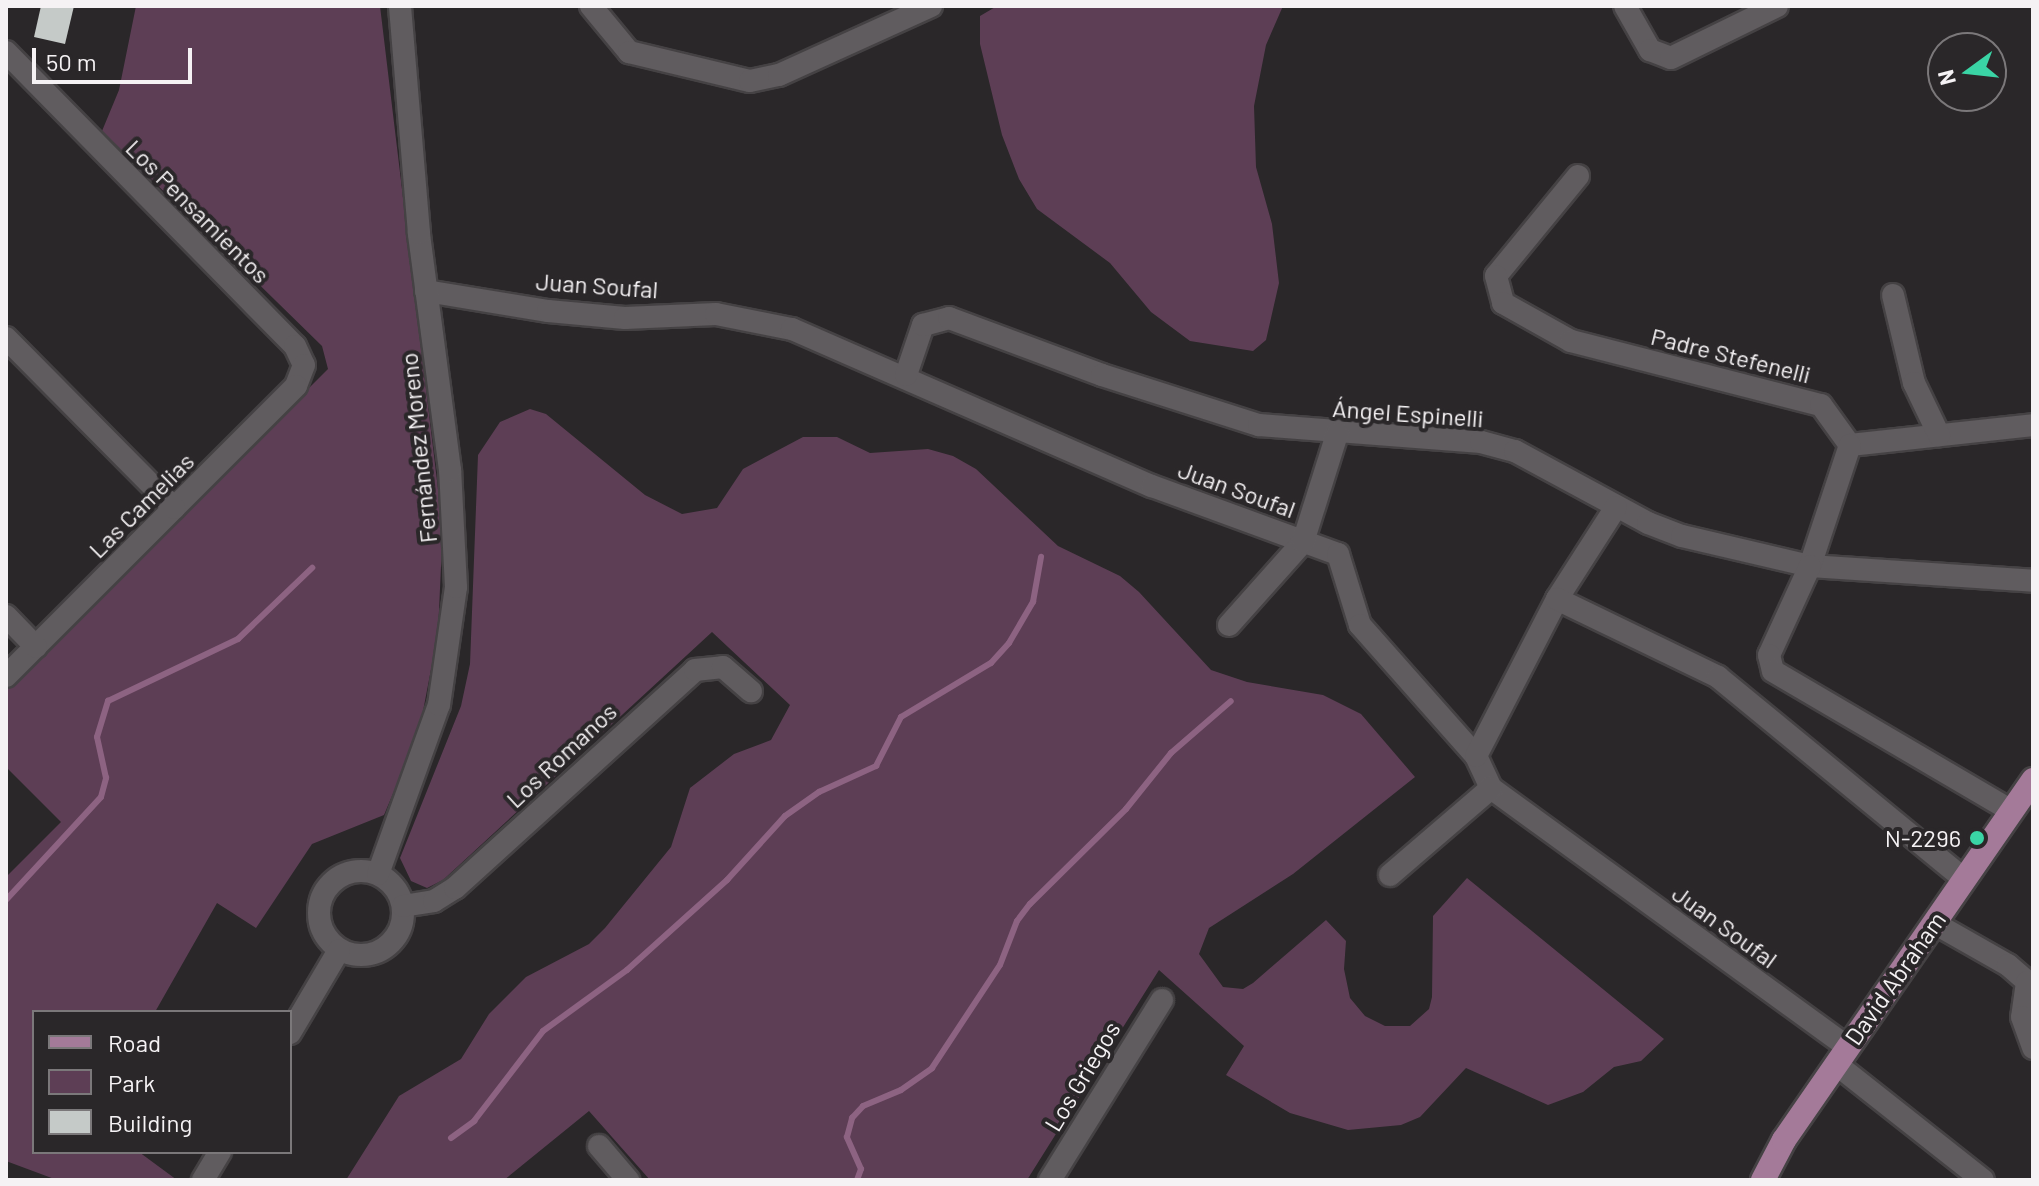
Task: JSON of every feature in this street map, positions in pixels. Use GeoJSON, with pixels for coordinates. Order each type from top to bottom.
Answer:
{"type":"FeatureCollection","features":[{"type":"Feature","properties":{"kind":"main road","name":"David Abraham"},"geometry":{"type":"LineString","coordinates":[[1763,1180],[1842,1056],[2033,780]]}},
{"type":"Feature","properties":{"kind":"street","name":"Fernández Moreno"},"geometry":{"type":"LineString","coordinates":[[378,874],[429,739],[454,622],[450,470],[426,291],[400,6]]}},
{"type":"Feature","properties":{"kind":"street"},"geometry":{"type":"LineString","coordinates":[[591,6],[629,52],[750,81],[779,75],[931,6]]}},
{"type":"Feature","properties":{"kind":"street"},"geometry":{"type":"LineString","coordinates":[[1625,6],[1650,50],[1663,58],[1684,56],[1777,6]]}},
{"type":"Feature","properties":{"kind":"street","name":"Los Pensamientos"},"geometry":{"type":"LineString","coordinates":[[6,52],[295,346],[304,365]]}},
{"type":"Feature","properties":{"kind":"street","name":"Los Pensamientos"},"geometry":{"type":"LineString","coordinates":[[6,77],[48,98]]}},
{"type":"Feature","properties":{"kind":"street","name":"Padre Stefenelli"},"geometry":{"type":"LineString","coordinates":[[1578,176],[1496,276],[1503,303],[1571,341],[1821,405],[1850,445]]}},
{"type":"Feature","properties":{"kind":"street","name":"Juan Soufal"},"geometry":{"type":"LineString","coordinates":[[426,291],[625,318],[716,314],[792,329],[906,375],[1152,486],[1338,554],[1360,625],[1476,756],[1491,788],[1842,1056],[1983,1180]]}},
{"type":"Feature","properties":{"kind":"street"},"geometry":{"type":"LineString","coordinates":[[1893,295],[1914,383],[1939,435]]}},
{"type":"Feature","properties":{"kind":"street","name":"Ángel Espinelli"},"geometry":{"type":"LineString","coordinates":[[906,375],[923,325],[949,318],[1209,411],[1259,425],[1337,434],[1444,439],[1515,451],[1616,507],[1682,536],[1810,566],[2033,581]]}},
{"type":"Feature","properties":{"kind":"street"},"geometry":{"type":"LineString","coordinates":[[6,338],[174,508]]}},
{"type":"Feature","properties":{"kind":"street","name":"Las Camelias"},"geometry":{"type":"LineString","coordinates":[[6,676],[296,386],[304,365]]}},
{"type":"Feature","properties":{"kind":"street"},"geometry":{"type":"LineString","coordinates":[[2012,811],[1773,671],[1769,655],[1810,566],[1850,445],[2033,425]]}},
{"type":"Feature","properties":{"kind":"street"},"geometry":{"type":"LineString","coordinates":[[1229,625],[1303,542],[1337,434]]}},
{"type":"Feature","properties":{"kind":"street"},"geometry":{"type":"LineString","coordinates":[[1476,756],[1557,599],[1616,507]]}},
{"type":"Feature","properties":{"kind":"street"},"geometry":{"type":"LineString","coordinates":[[1557,599],[1718,677],[1964,879]]}},
{"type":"Feature","properties":{"kind":"street"},"geometry":{"type":"LineString","coordinates":[[6,616],[36,647]]}},
{"type":"Feature","properties":{"kind":"street","name":"Los Romanos"},"geometry":{"type":"LineString","coordinates":[[403,906],[434,901],[455,888],[695,670],[723,667],[751,691]]}},
{"type":"Feature","properties":{"kind":"street"},"geometry":{"type":"LineString","coordinates":[[1390,875],[1491,788]]}},
{"type":"Feature","properties":{"kind":"street"},"geometry":{"type":"LineString","coordinates":[[350,871],[378,874],[399,893],[403,906],[398,933],[379,952],[352,955],[339,950],[321,928],[318,914],[327,887],[350,871]]}},
{"type":"Feature","properties":{"kind":"street"},"geometry":{"type":"LineString","coordinates":[[1934,923],[2008,965],[2030,985],[2022,1017],[2033,1048]]}},
{"type":"Feature","properties":{"kind":"street"},"geometry":{"type":"LineString","coordinates":[[292,1030],[339,950]]}},
{"type":"Feature","properties":{"kind":"street","name":"Los Griegos"},"geometry":{"type":"LineString","coordinates":[[1050,1180],[1162,1000]]}},
{"type":"Feature","properties":{"kind":"street"},"geometry":{"type":"LineString","coordinates":[[599,1146],[628,1180]]}},
{"type":"Feature","properties":{"kind":"street"},"geometry":{"type":"LineString","coordinates":[[203,1180],[219,1154]]}},
{"type":"Feature","properties":{"kind":"green space"},"geometry":{"type":"Polygon","coordinates":[[[136,6],[380,6],[438,489],[442,544],[438,633],[419,732],[384,815],[312,844],[256,928],[217,903],[156,1010],[32,1010],[32,1154],[142,1154],[177,1180],[57,1180],[6,1161],[6,877],[61,822],[6,767],[6,691],[328,369],[322,346],[102,131],[119,90],[136,6]]]}},
{"type":"Feature","properties":{"kind":"green space"},"geometry":{"type":"Polygon","coordinates":[[[997,6],[1283,6],[1266,45],[1254,106],[1256,167],[1272,224],[1279,283],[1266,340],[1253,351],[1190,341],[1151,312],[1110,263],[1037,209],[1019,179],[1002,135],[980,44],[980,16],[997,6]]]}},
{"type":"Feature","properties":{"kind":"green space"},"geometry":{"type":"Polygon","coordinates":[[[530,409],[546,414],[645,495],[682,514],[717,508],[743,469],[803,437],[837,437],[870,453],[928,449],[953,456],[976,469],[1058,546],[1120,576],[1139,592],[1211,670],[1247,682],[1323,695],[1361,714],[1415,777],[1293,874],[1209,928],[1199,954],[1223,987],[1243,989],[1253,983],[1326,920],[1346,941],[1344,969],[1350,998],[1365,1016],[1385,1026],[1410,1026],[1429,1009],[1432,997],[1433,916],[1467,878],[1664,1039],[1641,1061],[1614,1067],[1583,1092],[1548,1105],[1466,1068],[1420,1117],[1401,1125],[1348,1130],[1290,1113],[1226,1075],[1244,1046],[1159,970],[1027,1180],[650,1180],[589,1111],[504,1180],[346,1180],[399,1096],[461,1059],[489,1014],[526,977],[589,944],[605,928],[671,847],[690,788],[734,754],[771,740],[790,705],[712,632],[443,880],[427,888],[411,881],[400,858],[461,706],[470,664],[478,455],[500,422],[530,409]]]}},
{"type":"Feature","properties":{"kind":"building"},"geometry":{"type":"Polygon","coordinates":[[[41,6],[74,6],[65,44],[34,37],[41,6]]]}},
{"type":"Feature","properties":{"kind":"waterway"},"geometry":{"type":"LineString","coordinates":[[451,1138],[474,1121],[543,1031],[627,970],[727,880],[785,816],[819,792],[876,766],[901,717],[991,663],[1009,643],[1033,602],[1041,557]]}},
{"type":"Feature","properties":{"kind":"waterway"},"geometry":{"type":"LineString","coordinates":[[6,900],[101,797],[106,778],[97,737],[108,701],[238,639],[312,568]]}},
{"type":"Feature","properties":{"kind":"waterway"},"geometry":{"type":"LineString","coordinates":[[857,1180],[861,1169],[847,1137],[852,1118],[863,1106],[901,1090],[932,1068],[1000,965],[1017,921],[1030,904],[1126,809],[1171,753],[1231,701]]}},
{"type":"Feature","properties":{"kind":"place","name":"N-2296"},"geometry":{"type":"Point","coordinates":[1977,838]}}]}
